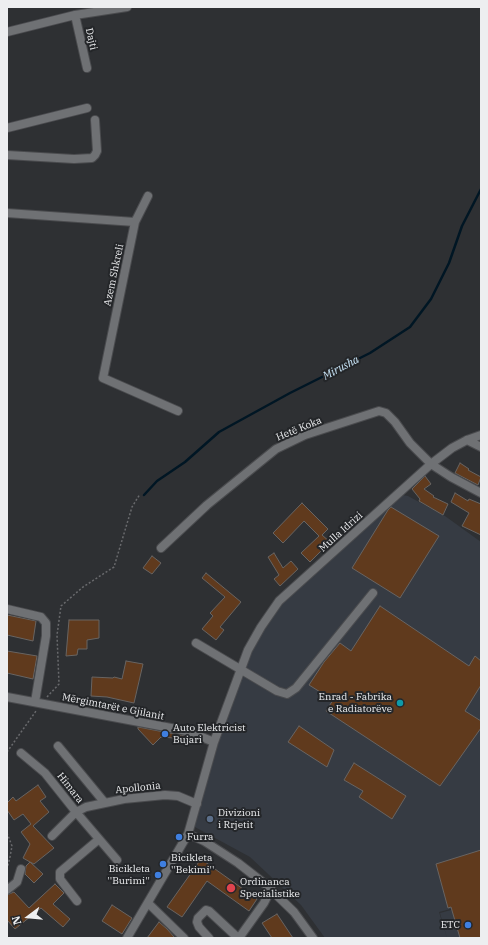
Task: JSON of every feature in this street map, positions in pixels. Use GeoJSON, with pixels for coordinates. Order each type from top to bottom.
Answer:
{"type":"FeatureCollection","features":[{"type":"Feature","properties":{"kind":"street","name":"Dajti"},"geometry":{"type":"LineString","coordinates":[[7,32],[75,15],[127,7]]}},
{"type":"Feature","properties":{"kind":"street","name":"Dajti"},"geometry":{"type":"LineString","coordinates":[[75,15],[87,68]]}},
{"type":"Feature","properties":{"kind":"street"},"geometry":{"type":"LineString","coordinates":[[7,128],[87,108]]}},
{"type":"Feature","properties":{"kind":"street"},"geometry":{"type":"LineString","coordinates":[[7,155],[92,158],[97,150],[95,120]]}},
{"type":"Feature","properties":{"kind":"street"},"geometry":{"type":"LineString","coordinates":[[7,213],[135,222],[148,196]]}},
{"type":"Feature","properties":{"kind":"street","name":"Azem Shkreli"},"geometry":{"type":"LineString","coordinates":[[135,222],[103,378],[178,411]]}},
{"type":"Feature","properties":{"kind":"street","name":"Hetë Koka"},"geometry":{"type":"LineString","coordinates":[[161,548],[207,505],[276,449],[305,435],[368,414],[379,411],[386,413],[395,422],[410,443],[431,464]]}},
{"type":"Feature","properties":{"kind":"street","name":"Mulla Idrizi"},"geometry":{"type":"LineString","coordinates":[[127,938],[188,834],[214,742],[248,650],[261,626],[279,600],[431,464],[452,448],[481,435]]}},
{"type":"Feature","properties":{"kind":"street"},"geometry":{"type":"LineString","coordinates":[[467,440],[481,447]]}},
{"type":"Feature","properties":{"kind":"street"},"geometry":{"type":"LineString","coordinates":[[431,464],[451,477],[481,492]]}},
{"type":"Feature","properties":{"kind":"street"},"geometry":{"type":"LineString","coordinates":[[196,643],[283,694],[296,688],[373,593]]}},
{"type":"Feature","properties":{"kind":"street"},"geometry":{"type":"LineString","coordinates":[[7,609],[41,617],[46,623],[39,703]]}},
{"type":"Feature","properties":{"kind":"street","name":"Mërgimtarët e Gjilanit"},"geometry":{"type":"LineString","coordinates":[[7,697],[187,731],[214,742]]}},
{"type":"Feature","properties":{"kind":"street","name":"Apollonia"},"geometry":{"type":"LineString","coordinates":[[58,746],[105,803]]}},
{"type":"Feature","properties":{"kind":"street","name":"Himara"},"geometry":{"type":"LineString","coordinates":[[21,753],[45,772],[98,840],[117,860]]}},
{"type":"Feature","properties":{"kind":"street","name":"Apollonia"},"geometry":{"type":"LineString","coordinates":[[76,812],[86,807],[124,799],[165,795],[178,796],[197,804]]}},
{"type":"Feature","properties":{"kind":"street"},"geometry":{"type":"LineString","coordinates":[[52,836],[76,812]]}},
{"type":"Feature","properties":{"kind":"street"},"geometry":{"type":"LineString","coordinates":[[188,834],[238,863],[271,889],[294,912],[313,938]]}},
{"type":"Feature","properties":{"kind":"street"},"geometry":{"type":"LineString","coordinates":[[77,901],[60,878],[60,872],[98,840]]}},
{"type":"Feature","properties":{"kind":"street"},"geometry":{"type":"LineString","coordinates":[[7,890],[17,882],[21,869]]}},
{"type":"Feature","properties":{"kind":"street"},"geometry":{"type":"LineString","coordinates":[[209,938],[199,927],[197,922],[198,918],[206,910],[209,911],[238,938],[264,903],[271,889]]}},
{"type":"Feature","properties":{"kind":"street"},"geometry":{"type":"LineString","coordinates":[[148,903],[184,938]]}},
{"type":"Feature","properties":{"kind":"path"},"geometry":{"type":"LineString","coordinates":[[7,752],[39,703],[59,684],[57,635],[61,606],[83,587],[114,567],[132,506],[140,494]]}},
{"type":"Feature","properties":{"kind":"path"},"geometry":{"type":"LineString","coordinates":[[7,833],[12,846],[7,869]]}},
{"type":"Feature","properties":{"kind":"shaded area"},"geometry":{"type":"Polygon","coordinates":[[[397,494],[408,496],[445,516],[481,542],[481,901],[439,912],[447,938],[325,938],[301,905],[250,857],[193,826],[214,742],[241,669],[279,601],[397,494]]]}},
{"type":"Feature","properties":{"kind":"shaded area","name":"ETC"},"geometry":{"type":"Polygon","coordinates":[[[481,902],[481,938],[447,938],[440,913],[481,902]]]}},
{"type":"Feature","properties":{"kind":"building"},"geometry":{"type":"Polygon","coordinates":[[[460,463],[469,469],[468,470],[481,477],[478,485],[455,473],[460,463]]]}},
{"type":"Feature","properties":{"kind":"building"},"geometry":{"type":"Polygon","coordinates":[[[425,476],[431,484],[424,489],[434,496],[433,497],[448,504],[443,515],[419,501],[420,499],[412,489],[425,476]]]}},
{"type":"Feature","properties":{"kind":"building"},"geometry":{"type":"Polygon","coordinates":[[[455,493],[468,501],[469,499],[481,504],[481,535],[462,526],[469,513],[451,502],[455,493]]]}},
{"type":"Feature","properties":{"kind":"building"},"geometry":{"type":"Polygon","coordinates":[[[302,503],[328,529],[322,535],[330,542],[310,562],[301,553],[319,536],[304,521],[283,543],[273,533],[302,503]]]}},
{"type":"Feature","properties":{"kind":"building"},"geometry":{"type":"Polygon","coordinates":[[[391,507],[439,536],[400,598],[352,568],[391,507]]]}},
{"type":"Feature","properties":{"kind":"building"},"geometry":{"type":"Polygon","coordinates":[[[274,553],[283,568],[291,561],[298,569],[280,586],[274,579],[279,575],[268,557],[274,553]]]}},
{"type":"Feature","properties":{"kind":"building"},"geometry":{"type":"Polygon","coordinates":[[[152,556],[161,563],[152,574],[143,568],[152,556]]]}},
{"type":"Feature","properties":{"kind":"building"},"geometry":{"type":"Polygon","coordinates":[[[206,573],[241,602],[220,627],[224,630],[216,640],[202,629],[213,616],[210,613],[225,597],[202,578],[206,573]]]}},
{"type":"Feature","properties":{"kind":"building","name":"Enrad - Fabrika e Radiatorëve"},"geometry":{"type":"Polygon","coordinates":[[[380,606],[469,666],[475,656],[481,661],[481,685],[465,711],[481,721],[481,728],[440,786],[326,711],[333,700],[309,685],[324,662],[340,643],[351,651],[380,606]]]}},
{"type":"Feature","properties":{"kind":"building"},"geometry":{"type":"Polygon","coordinates":[[[7,615],[36,621],[33,641],[7,635],[7,615]]]}},
{"type":"Feature","properties":{"kind":"building"},"geometry":{"type":"Polygon","coordinates":[[[69,620],[99,620],[99,638],[87,640],[87,649],[78,649],[77,655],[66,656],[69,620]]]}},
{"type":"Feature","properties":{"kind":"building"},"geometry":{"type":"Polygon","coordinates":[[[7,651],[37,656],[33,679],[7,673],[7,651]]]}},
{"type":"Feature","properties":{"kind":"building"},"geometry":{"type":"Polygon","coordinates":[[[126,661],[143,664],[134,703],[107,697],[91,696],[92,677],[114,677],[122,679],[126,661]]]}},
{"type":"Feature","properties":{"kind":"building"},"geometry":{"type":"Polygon","coordinates":[[[299,726],[334,750],[327,767],[288,742],[299,726]]]}},
{"type":"Feature","properties":{"kind":"building"},"geometry":{"type":"Polygon","coordinates":[[[138,727],[185,736],[186,739],[161,737],[153,745],[138,729],[138,727]]]}},
{"type":"Feature","properties":{"kind":"building"},"geometry":{"type":"Polygon","coordinates":[[[354,763],[406,796],[392,819],[359,797],[363,791],[344,780],[354,763]]]}},
{"type":"Feature","properties":{"kind":"building"},"geometry":{"type":"Polygon","coordinates":[[[38,785],[46,797],[40,801],[49,812],[33,826],[54,848],[34,864],[23,858],[30,844],[21,832],[31,824],[23,814],[14,820],[7,810],[7,803],[13,797],[16,801],[38,785]]]}},
{"type":"Feature","properties":{"kind":"building"},"geometry":{"type":"Polygon","coordinates":[[[481,850],[481,938],[460,938],[451,907],[448,908],[436,864],[481,850]]]}},
{"type":"Feature","properties":{"kind":"building"},"geometry":{"type":"Polygon","coordinates":[[[201,859],[257,899],[249,911],[207,881],[182,917],[167,907],[201,859]]]}},
{"type":"Feature","properties":{"kind":"building"},"geometry":{"type":"Polygon","coordinates":[[[30,862],[43,874],[34,883],[25,874],[26,866],[30,862]]]}},
{"type":"Feature","properties":{"kind":"building"},"geometry":{"type":"Polygon","coordinates":[[[55,884],[64,893],[53,904],[70,919],[63,927],[41,908],[15,929],[7,920],[7,895],[14,892],[29,908],[55,884]]]}},
{"type":"Feature","properties":{"kind":"building"},"geometry":{"type":"Polygon","coordinates":[[[112,905],[132,918],[122,934],[102,921],[112,905]]]}},
{"type":"Feature","properties":{"kind":"building"},"geometry":{"type":"Polygon","coordinates":[[[277,914],[293,938],[272,938],[262,923],[277,914]]]}},
{"type":"Feature","properties":{"kind":"building"},"geometry":{"type":"Polygon","coordinates":[[[159,922],[167,929],[175,938],[147,938],[159,922]]]}},
{"type":"Feature","properties":{"kind":"waterway","name":"Mirusha"},"geometry":{"type":"LineString","coordinates":[[144,495],[157,481],[185,462],[219,432],[290,393],[370,353],[410,327],[431,299],[449,263],[462,226],[481,189]]}},
{"type":"Feature","properties":{"kind":"place","name":"Enrad - Fabrika e Radiatorëve"},"geometry":{"type":"Point","coordinates":[400,703]}},
{"type":"Feature","properties":{"kind":"place","name":"Auto Elektricist Bujari"},"geometry":{"type":"Point","coordinates":[165,734]}},
{"type":"Feature","properties":{"kind":"place","name":"Divizioni i Rrjetit"},"geometry":{"type":"Point","coordinates":[210,819]}},
{"type":"Feature","properties":{"kind":"place","name":"Furra"},"geometry":{"type":"Point","coordinates":[179,837]}},
{"type":"Feature","properties":{"kind":"place","name":"Bicikleta ''Bekimi''"},"geometry":{"type":"Point","coordinates":[163,864]}},
{"type":"Feature","properties":{"kind":"place","name":"Bicikleta ''Burimi''"},"geometry":{"type":"Point","coordinates":[158,875]}},
{"type":"Feature","properties":{"kind":"place","name":"Ordinanca Specialistike"},"geometry":{"type":"Point","coordinates":[231,888]}},
{"type":"Feature","properties":{"kind":"place","name":"ETC"},"geometry":{"type":"Point","coordinates":[468,925]}}]}
